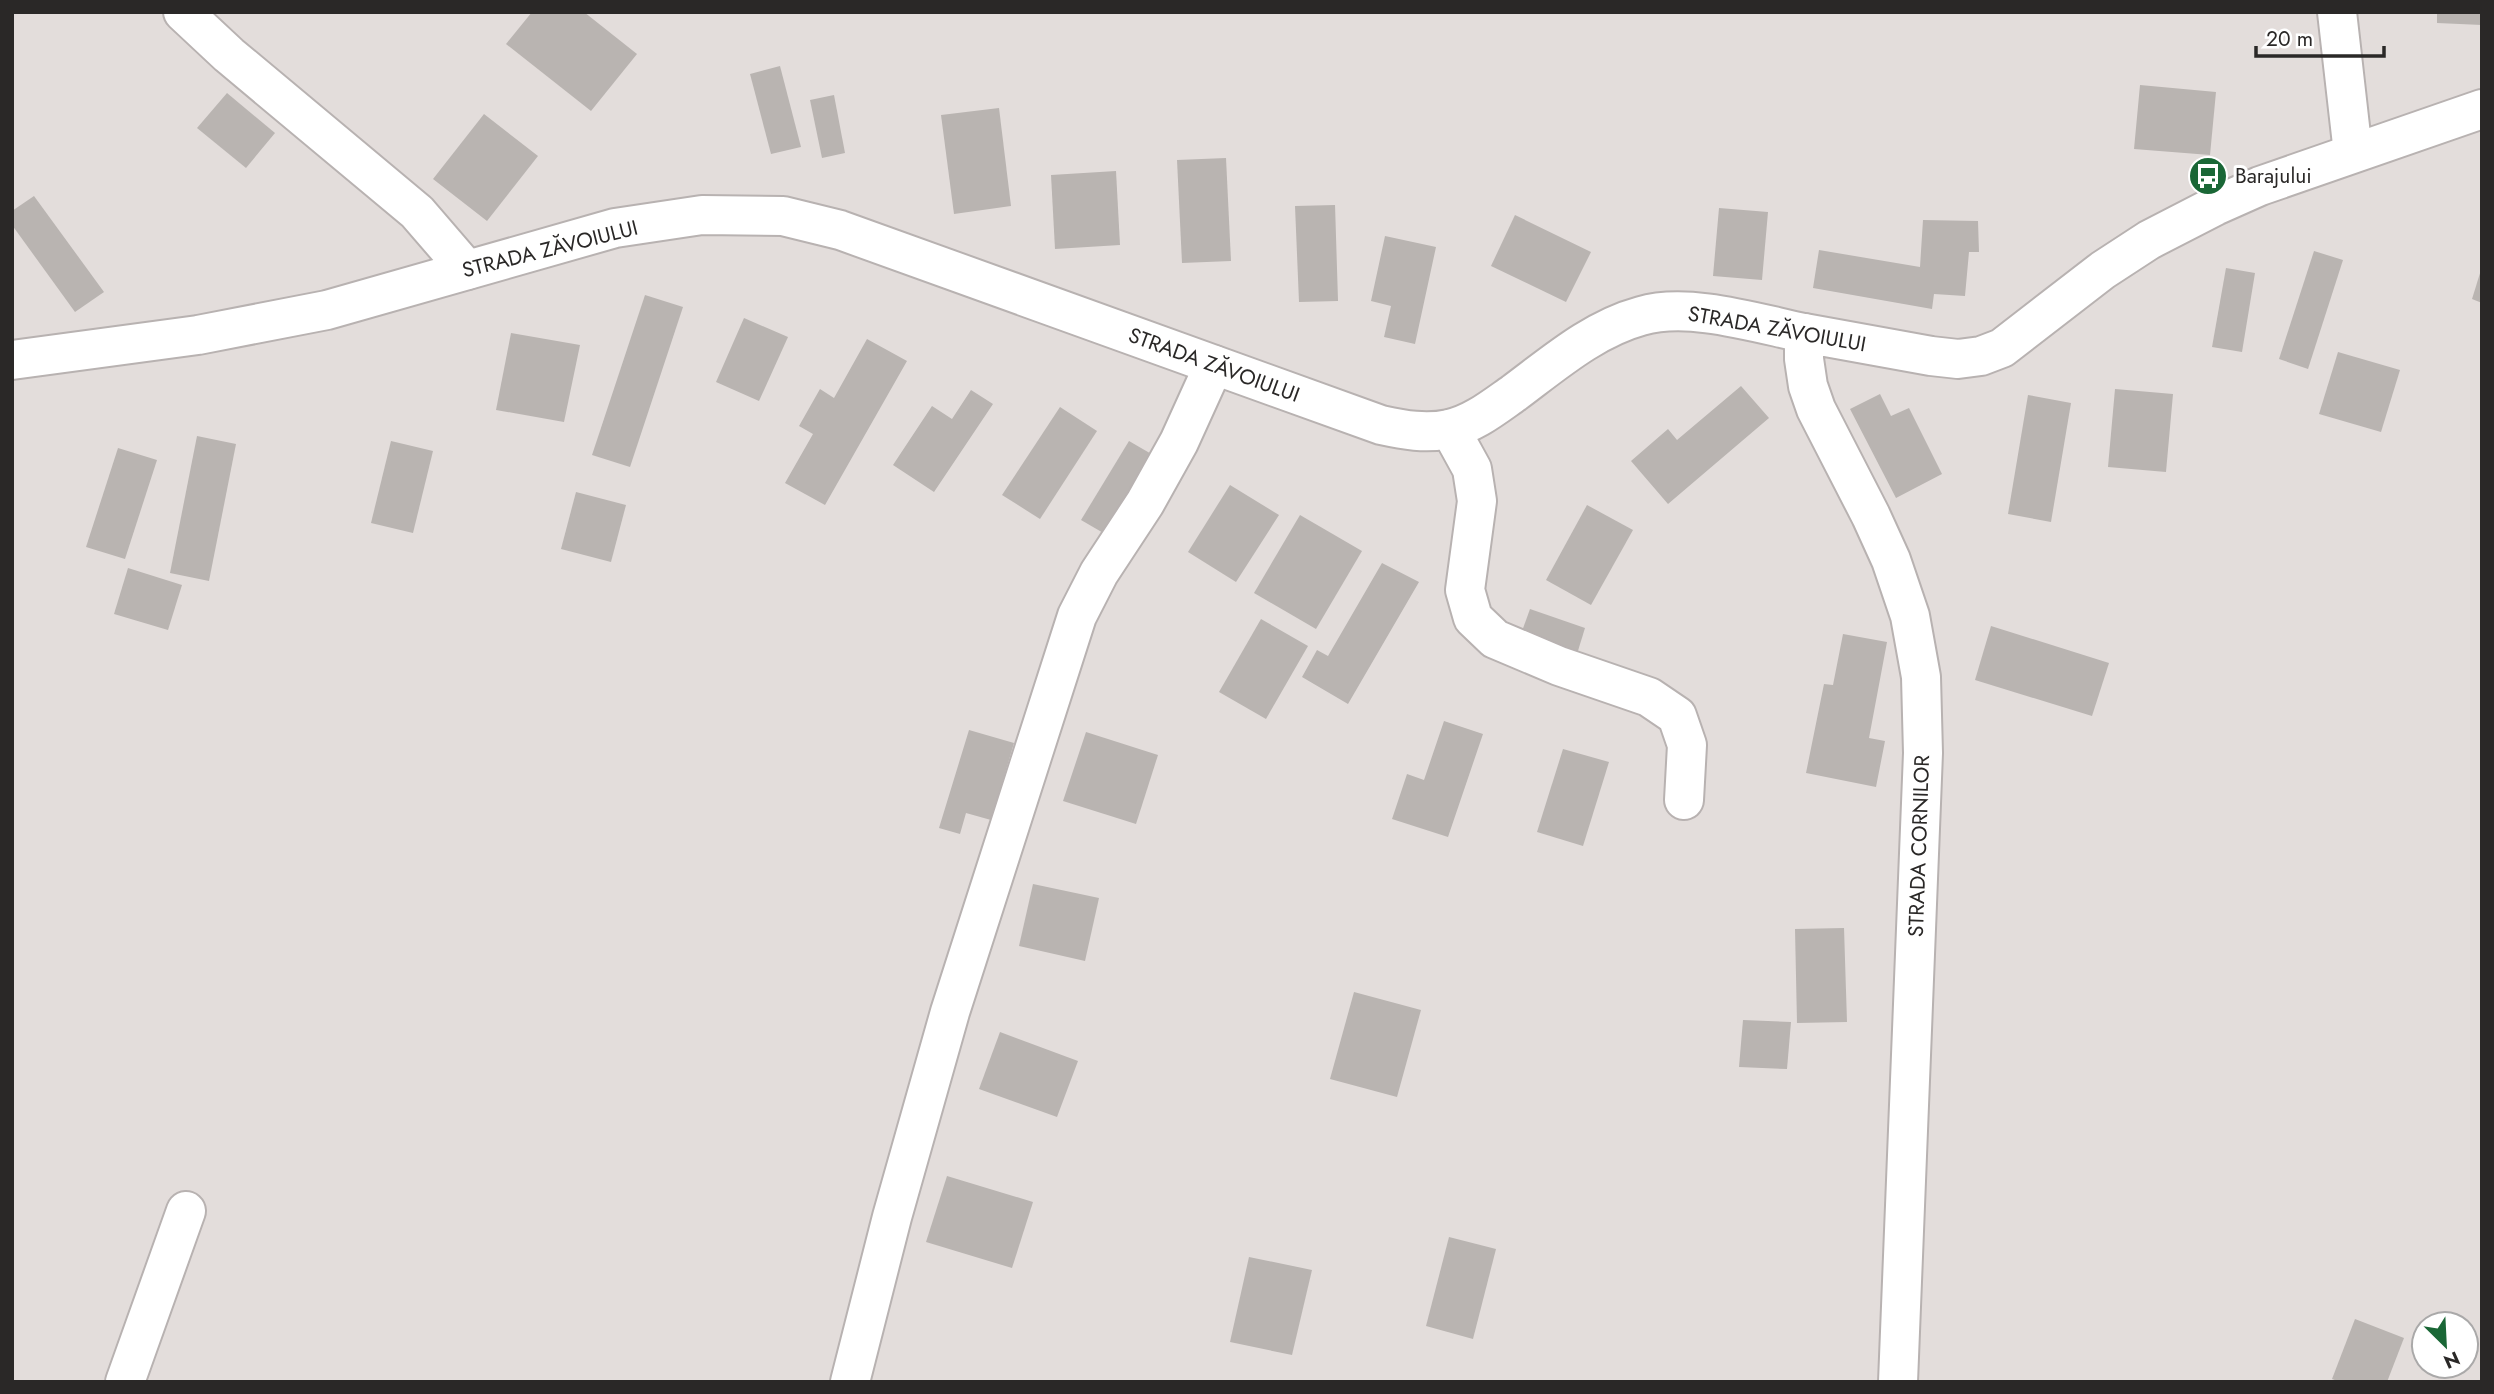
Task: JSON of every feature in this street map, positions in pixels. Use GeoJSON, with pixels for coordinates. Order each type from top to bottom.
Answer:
{"type":"FeatureCollection","features":[{"type":"Feature","properties":{"kind":"street"},"geometry":{"type":"LineString","coordinates":[[183,12],[229,55],[416,212],[467,270]]}},
{"type":"Feature","properties":{"kind":"street"},"geometry":{"type":"LineString","coordinates":[[2337,12],[2353,153]]}},
{"type":"Feature","properties":{"kind":"street","name":"STRADA ZĂVOIULUI"},"geometry":{"type":"LineString","coordinates":[[12,360],[198,335],[327,310],[615,228],[702,215],[783,216],[840,230],[1381,425],[1414,432],[1450,429],[1484,414],[1575,348],[1606,330],[1639,316],[1659,312],[1717,316],[1931,356],[1958,359],[1980,356],[2002,348],[2103,270],[2149,240],[2215,205],[2260,186],[2482,109]]}},
{"type":"Feature","properties":{"kind":"street","name":"STRADA CORNILOR"},"geometry":{"type":"LineString","coordinates":[[1804,333],[1804,359],[1812,397],[1891,560],[1910,616],[1921,677],[1923,753],[1898,1382]]}},
{"type":"Feature","properties":{"kind":"street"},"geometry":{"type":"LineString","coordinates":[[850,1382],[892,1217],[950,1012],[1077,616],[1099,573],[1145,503],[1173,452],[1214,365]]}},
{"type":"Feature","properties":{"kind":"street"},"geometry":{"type":"LineString","coordinates":[[1450,429],[1472,469],[1478,502],[1465,590],[1473,618],[1495,639],[1559,666],[1649,697],[1677,716],[1687,745],[1684,800]]}},
{"type":"Feature","properties":{"kind":"street"},"geometry":{"type":"LineString","coordinates":[[125,1382],[186,1211]]}},
{"type":"Feature","properties":{"kind":"building"},"geometry":{"type":"Polygon","coordinates":[[[532,12],[584,12],[637,54],[591,111],[506,44],[532,12]]]}},
{"type":"Feature","properties":{"kind":"building"},"geometry":{"type":"Polygon","coordinates":[[[2437,12],[2482,12],[2482,25],[2437,23],[2437,12]]]}},
{"type":"Feature","properties":{"kind":"building"},"geometry":{"type":"Polygon","coordinates":[[[780,66],[801,147],[771,154],[750,74],[780,66]]]}},
{"type":"Feature","properties":{"kind":"building"},"geometry":{"type":"Polygon","coordinates":[[[2140,85],[2216,92],[2210,155],[2134,149],[2140,85]]]}},
{"type":"Feature","properties":{"kind":"building"},"geometry":{"type":"Polygon","coordinates":[[[227,93],[275,133],[246,168],[197,128],[227,93]]]}},
{"type":"Feature","properties":{"kind":"building"},"geometry":{"type":"Polygon","coordinates":[[[834,95],[845,153],[822,158],[810,100],[834,95]]]}},
{"type":"Feature","properties":{"kind":"building"},"geometry":{"type":"Polygon","coordinates":[[[999,108],[1011,206],[954,214],[941,115],[999,108]]]}},
{"type":"Feature","properties":{"kind":"building"},"geometry":{"type":"Polygon","coordinates":[[[484,114],[538,156],[487,221],[433,179],[484,114]]]}},
{"type":"Feature","properties":{"kind":"building"},"geometry":{"type":"Polygon","coordinates":[[[1226,158],[1231,261],[1182,263],[1177,160],[1226,158]]]}},
{"type":"Feature","properties":{"kind":"building"},"geometry":{"type":"Polygon","coordinates":[[[1116,171],[1120,245],[1055,249],[1051,175],[1116,171]]]}},
{"type":"Feature","properties":{"kind":"building"},"geometry":{"type":"Polygon","coordinates":[[[34,196],[104,292],[75,312],[12,225],[12,211],[34,196]]]}},
{"type":"Feature","properties":{"kind":"building"},"geometry":{"type":"Polygon","coordinates":[[[1335,205],[1338,301],[1299,302],[1295,206],[1335,205]]]}},
{"type":"Feature","properties":{"kind":"building"},"geometry":{"type":"Polygon","coordinates":[[[1719,208],[1768,212],[1762,280],[1713,276],[1719,208]]]}},
{"type":"Feature","properties":{"kind":"building"},"geometry":{"type":"Polygon","coordinates":[[[1515,215],[1591,252],[1566,302],[1491,266],[1515,215]]]}},
{"type":"Feature","properties":{"kind":"building"},"geometry":{"type":"Polygon","coordinates":[[[1923,220],[1978,221],[1979,252],[1969,252],[1965,296],[1934,294],[1932,309],[1813,288],[1819,250],[1920,267],[1923,220]]]}},
{"type":"Feature","properties":{"kind":"building"},"geometry":{"type":"Polygon","coordinates":[[[1385,236],[1436,247],[1415,344],[1384,337],[1391,306],[1371,301],[1385,236]]]}},
{"type":"Feature","properties":{"kind":"building"},"geometry":{"type":"Polygon","coordinates":[[[2314,251],[2343,260],[2308,369],[2279,359],[2314,251]]]}},
{"type":"Feature","properties":{"kind":"building"},"geometry":{"type":"Polygon","coordinates":[[[2226,268],[2255,273],[2242,352],[2212,347],[2226,268]]]}},
{"type":"Feature","properties":{"kind":"building"},"geometry":{"type":"Polygon","coordinates":[[[2482,270],[2482,303],[2472,299],[2482,270]]]}},
{"type":"Feature","properties":{"kind":"building"},"geometry":{"type":"Polygon","coordinates":[[[645,295],[683,307],[630,467],[592,455],[645,295]]]}},
{"type":"Feature","properties":{"kind":"building"},"geometry":{"type":"Polygon","coordinates":[[[744,318],[788,337],[759,401],[716,382],[744,318]]]}},
{"type":"Feature","properties":{"kind":"building"},"geometry":{"type":"Polygon","coordinates":[[[511,333],[580,345],[564,422],[496,410],[511,333]]]}},
{"type":"Feature","properties":{"kind":"building"},"geometry":{"type":"Polygon","coordinates":[[[867,339],[907,361],[825,505],[785,483],[813,434],[799,426],[820,389],[834,398],[867,339]]]}},
{"type":"Feature","properties":{"kind":"building"},"geometry":{"type":"Polygon","coordinates":[[[2338,352],[2400,370],[2381,432],[2319,414],[2338,352]]]}},
{"type":"Feature","properties":{"kind":"building"},"geometry":{"type":"Polygon","coordinates":[[[1741,386],[1769,418],[1668,504],[1631,461],[1668,429],[1677,440],[1741,386]]]}},
{"type":"Feature","properties":{"kind":"building"},"geometry":{"type":"Polygon","coordinates":[[[2115,389],[2173,394],[2166,472],[2108,467],[2115,389]]]}},
{"type":"Feature","properties":{"kind":"building"},"geometry":{"type":"Polygon","coordinates":[[[971,390],[993,404],[934,492],[893,465],[932,406],[952,419],[971,390]]]}},
{"type":"Feature","properties":{"kind":"building"},"geometry":{"type":"Polygon","coordinates":[[[1880,394],[1891,416],[1909,408],[1942,474],[1896,498],[1850,409],[1880,394]]]}},
{"type":"Feature","properties":{"kind":"building"},"geometry":{"type":"Polygon","coordinates":[[[2028,395],[2071,403],[2051,522],[2008,514],[2028,395]]]}},
{"type":"Feature","properties":{"kind":"building"},"geometry":{"type":"Polygon","coordinates":[[[1060,407],[1097,431],[1040,519],[1002,495],[1060,407]]]}},
{"type":"Feature","properties":{"kind":"building"},"geometry":{"type":"Polygon","coordinates":[[[197,436],[236,444],[209,581],[170,573],[197,436]]]}},
{"type":"Feature","properties":{"kind":"building"},"geometry":{"type":"Polygon","coordinates":[[[391,441],[433,451],[413,533],[371,523],[391,441]]]}},
{"type":"Feature","properties":{"kind":"building"},"geometry":{"type":"Polygon","coordinates":[[[1129,441],[1160,459],[1112,538],[1081,520],[1129,441]]]}},
{"type":"Feature","properties":{"kind":"building"},"geometry":{"type":"Polygon","coordinates":[[[118,448],[157,460],[125,559],[86,547],[118,448]]]}},
{"type":"Feature","properties":{"kind":"building"},"geometry":{"type":"Polygon","coordinates":[[[1230,485],[1279,515],[1236,582],[1188,552],[1230,485]]]}},
{"type":"Feature","properties":{"kind":"building"},"geometry":{"type":"Polygon","coordinates":[[[576,492],[626,505],[611,562],[561,549],[576,492]]]}},
{"type":"Feature","properties":{"kind":"building"},"geometry":{"type":"Polygon","coordinates":[[[1587,505],[1633,530],[1591,605],[1546,580],[1587,505]]]}},
{"type":"Feature","properties":{"kind":"building"},"geometry":{"type":"Polygon","coordinates":[[[1300,515],[1362,551],[1316,629],[1254,593],[1300,515]]]}},
{"type":"Feature","properties":{"kind":"building"},"geometry":{"type":"Polygon","coordinates":[[[1382,563],[1419,582],[1348,704],[1302,677],[1317,650],[1328,656],[1382,563]]]}},
{"type":"Feature","properties":{"kind":"building"},"geometry":{"type":"Polygon","coordinates":[[[128,568],[182,585],[168,630],[114,614],[128,568]]]}},
{"type":"Feature","properties":{"kind":"building"},"geometry":{"type":"Polygon","coordinates":[[[1530,609],[1585,628],[1577,654],[1521,634],[1530,609]]]}},
{"type":"Feature","properties":{"kind":"building"},"geometry":{"type":"Polygon","coordinates":[[[1261,619],[1308,646],[1266,719],[1219,692],[1261,619]]]}},
{"type":"Feature","properties":{"kind":"building"},"geometry":{"type":"Polygon","coordinates":[[[1991,626],[2109,663],[2092,716],[1975,680],[1991,626]]]}},
{"type":"Feature","properties":{"kind":"building"},"geometry":{"type":"Polygon","coordinates":[[[1843,634],[1887,642],[1869,738],[1885,741],[1876,787],[1806,773],[1824,684],[1833,685],[1843,634]]]}},
{"type":"Feature","properties":{"kind":"building"},"geometry":{"type":"Polygon","coordinates":[[[1444,721],[1483,734],[1448,837],[1392,819],[1407,774],[1424,780],[1444,721]]]}},
{"type":"Feature","properties":{"kind":"building"},"geometry":{"type":"Polygon","coordinates":[[[969,730],[1014,743],[991,820],[966,813],[960,834],[939,828],[969,730]]]}},
{"type":"Feature","properties":{"kind":"building"},"geometry":{"type":"Polygon","coordinates":[[[1086,732],[1158,755],[1136,824],[1063,801],[1086,732]]]}},
{"type":"Feature","properties":{"kind":"building"},"geometry":{"type":"Polygon","coordinates":[[[1563,749],[1609,762],[1583,846],[1537,832],[1563,749]]]}},
{"type":"Feature","properties":{"kind":"building"},"geometry":{"type":"Polygon","coordinates":[[[1033,884],[1099,898],[1085,961],[1019,946],[1033,884]]]}},
{"type":"Feature","properties":{"kind":"building"},"geometry":{"type":"Polygon","coordinates":[[[1844,928],[1847,1022],[1797,1023],[1795,929],[1844,928]]]}},
{"type":"Feature","properties":{"kind":"building"},"geometry":{"type":"Polygon","coordinates":[[[1354,992],[1421,1010],[1397,1097],[1330,1079],[1354,992]]]}},
{"type":"Feature","properties":{"kind":"building"},"geometry":{"type":"Polygon","coordinates":[[[1743,1020],[1791,1022],[1787,1069],[1739,1067],[1743,1020]]]}},
{"type":"Feature","properties":{"kind":"building"},"geometry":{"type":"Polygon","coordinates":[[[1000,1032],[1078,1061],[1057,1117],[979,1089],[1000,1032]]]}},
{"type":"Feature","properties":{"kind":"building"},"geometry":{"type":"Polygon","coordinates":[[[947,1176],[1033,1202],[1012,1268],[926,1242],[947,1176]]]}},
{"type":"Feature","properties":{"kind":"building"},"geometry":{"type":"Polygon","coordinates":[[[1449,1237],[1496,1249],[1473,1339],[1426,1326],[1449,1237]]]}},
{"type":"Feature","properties":{"kind":"building"},"geometry":{"type":"Polygon","coordinates":[[[1249,1257],[1312,1270],[1292,1355],[1230,1342],[1249,1257]]]}},
{"type":"Feature","properties":{"kind":"building"},"geometry":{"type":"Polygon","coordinates":[[[2355,1319],[2404,1338],[2387,1382],[2340,1382],[2332,1379],[2355,1319]]]}},
{"type":"Feature","properties":{"kind":"place","name":"Barajului"},"geometry":{"type":"Point","coordinates":[2208,176]}}]}
